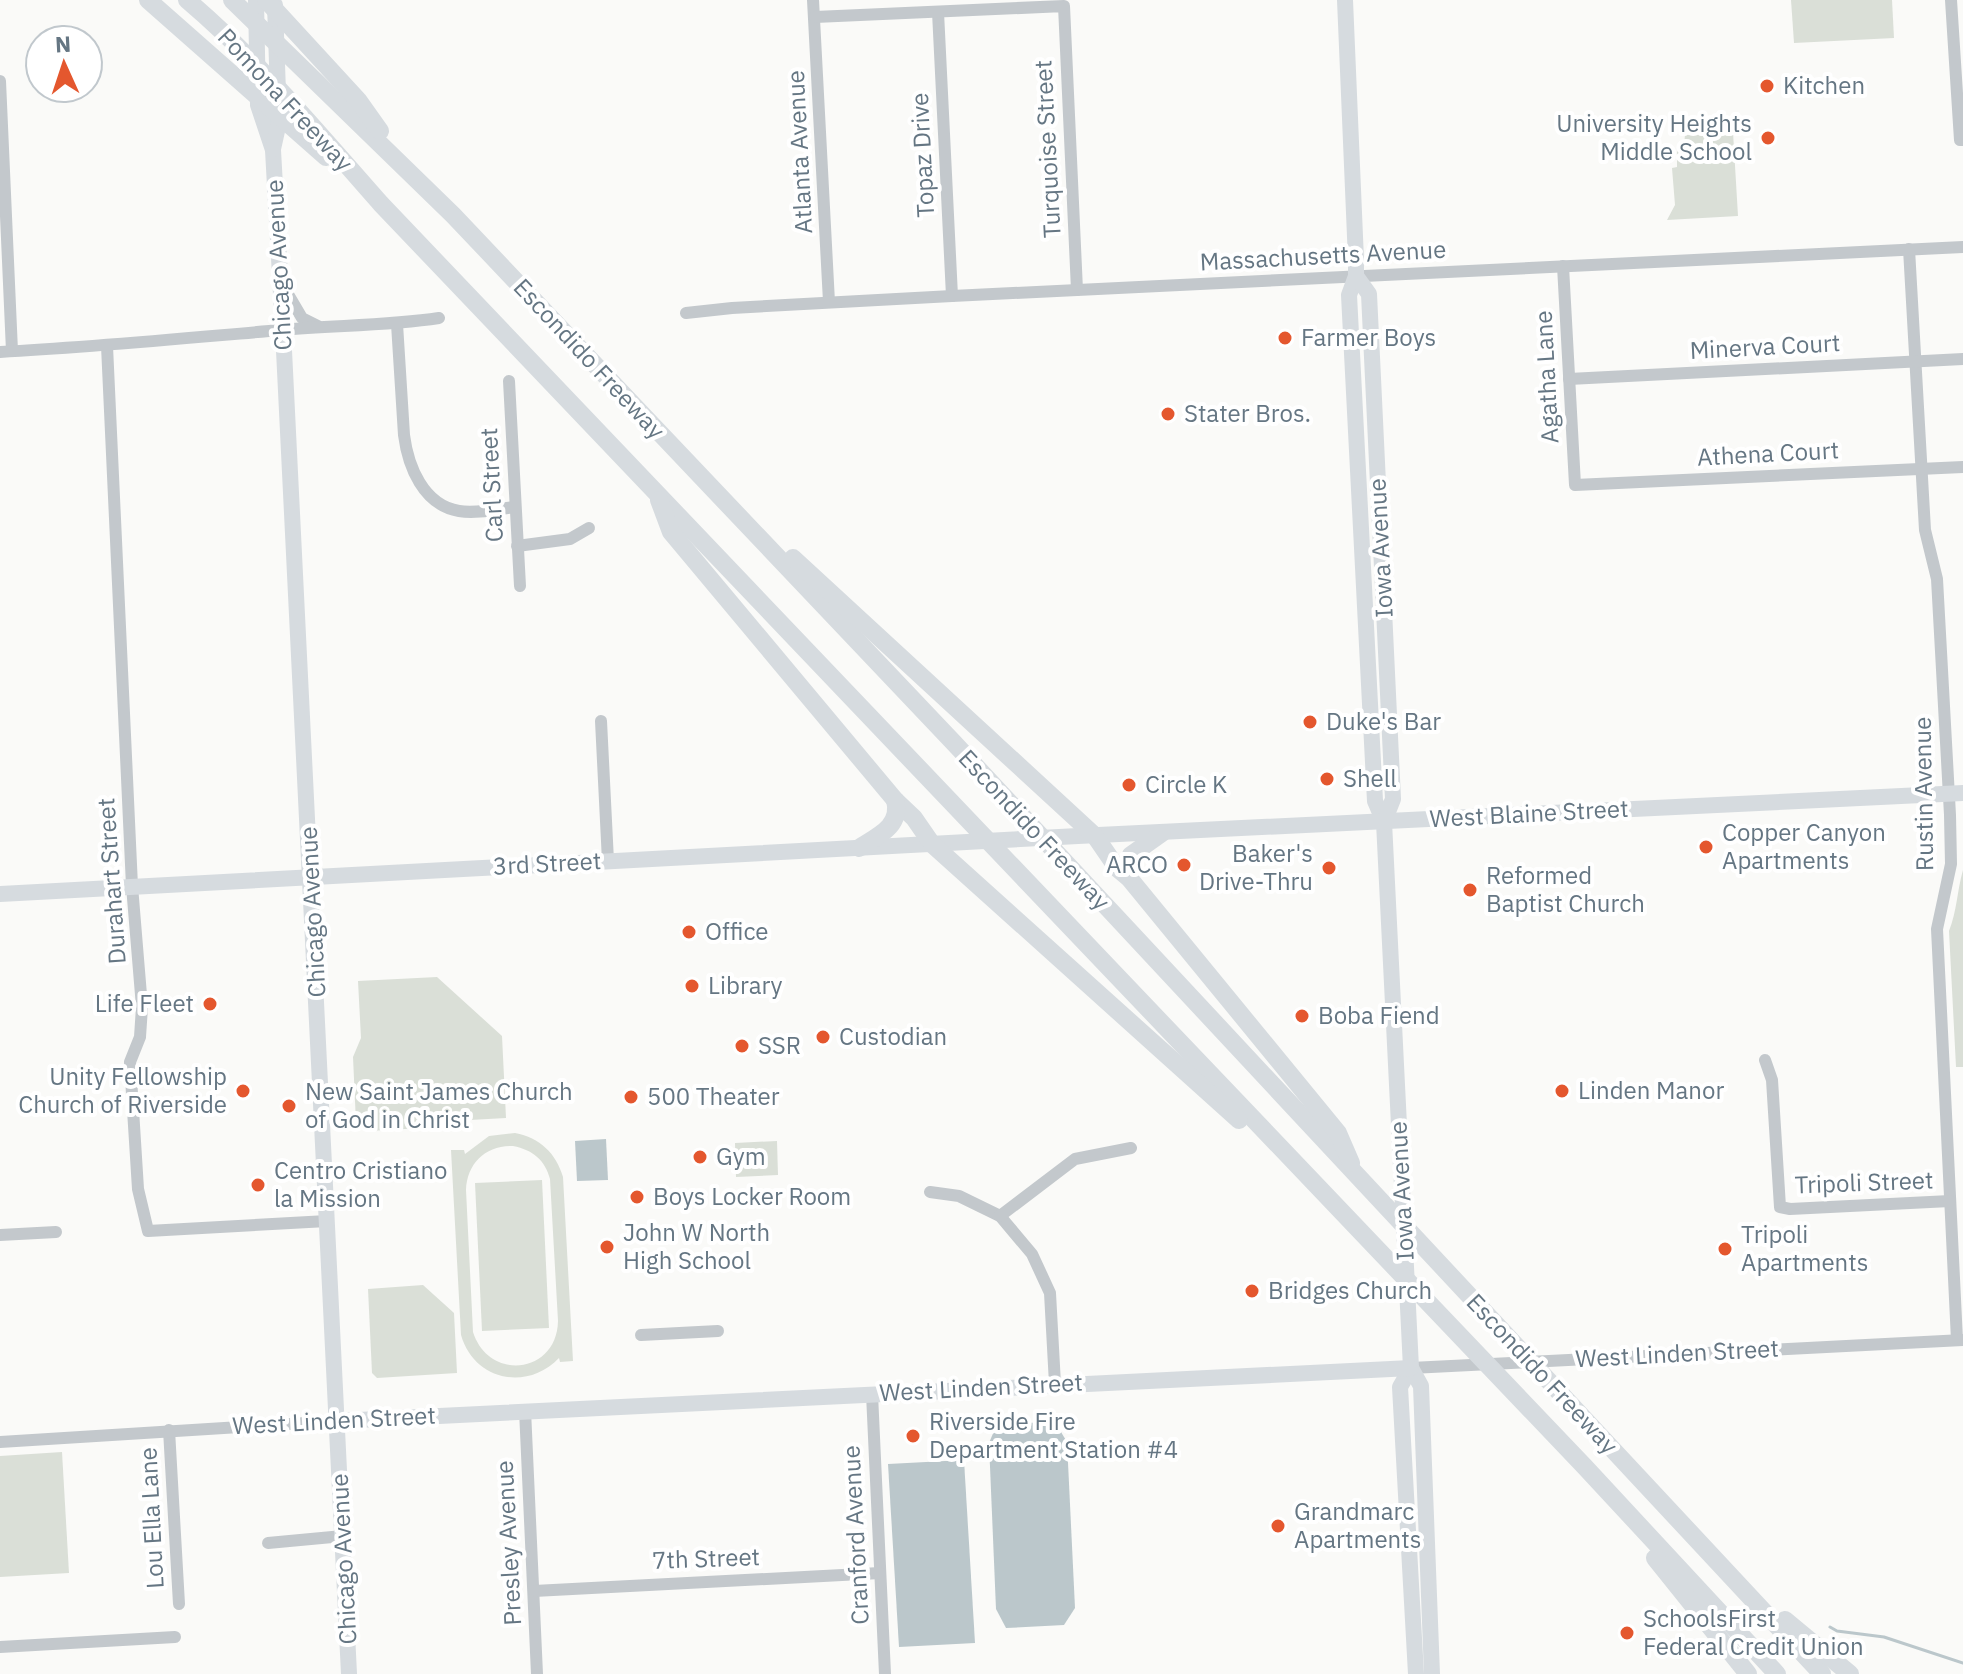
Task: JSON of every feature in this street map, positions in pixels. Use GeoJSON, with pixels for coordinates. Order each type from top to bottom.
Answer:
{"type":"FeatureCollection","features":[{"type":"Feature","properties":{"kind":"highway"},"geometry":{"type":"LineString","coordinates":[[148,0],[298,122]]}},
{"type":"Feature","properties":{"kind":"highway","name":"Pomona Freeway"},"geometry":{"type":"LineString","coordinates":[[187,0],[207,18],[298,122],[381,204]]}},
{"type":"Feature","properties":{"kind":"highway"},"geometry":{"type":"LineString","coordinates":[[232,0],[320,71]]}},
{"type":"Feature","properties":{"kind":"highway"},"geometry":{"type":"LineString","coordinates":[[266,0],[320,71]]}},
{"type":"Feature","properties":{"kind":"highway","name":"Escondido Freeway"},"geometry":{"type":"LineString","coordinates":[[320,71],[358,100],[412,175],[954,743],[1822,1674]]}},
{"type":"Feature","properties":{"kind":"highway","name":"Escondido Freeway"},"geometry":{"type":"LineString","coordinates":[[381,204],[921,774],[1585,1467],[1777,1674]]}},
{"type":"Feature","properties":{"kind":"highway"},"geometry":{"type":"LineString","coordinates":[[681,457],[954,703],[1129,878],[1338,1133],[1358,1179]]}},
{"type":"Feature","properties":{"kind":"highway"},"geometry":{"type":"LineString","coordinates":[[655,490],[671,532],[895,800],[1110,1006],[1330,1200]]}},
{"type":"Feature","properties":{"kind":"highway"},"geometry":{"type":"LineString","coordinates":[[859,848],[893,824],[897,810],[895,800]]}},
{"type":"Feature","properties":{"kind":"highway"},"geometry":{"type":"LineString","coordinates":[[1129,878],[1131,855],[1162,833]]}},
{"type":"Feature","properties":{"kind":"highway"},"geometry":{"type":"LineString","coordinates":[[1585,1467],[1748,1674]]}},
{"type":"Feature","properties":{"kind":"highway"},"geometry":{"type":"LineString","coordinates":[[1725,1570],[1850,1674]]}},
{"type":"Feature","properties":{"kind":"main road","name":"Chicago Avenue"},"geometry":{"type":"LineString","coordinates":[[256,0],[258,105],[273,150]]}},
{"type":"Feature","properties":{"kind":"main road","name":"Chicago Avenue"},"geometry":{"type":"LineString","coordinates":[[275,0],[279,122],[273,150],[349,1674]]}},
{"type":"Feature","properties":{"kind":"main road","name":"Iowa Avenue"},"geometry":{"type":"LineString","coordinates":[[1345,0],[1356,276],[1349,295],[1375,801],[1384,822],[1411,1368],[1421,1386],[1432,1674]]}},
{"type":"Feature","properties":{"kind":"main road","name":"West Blaine Street"},"geometry":{"type":"LineString","coordinates":[[1086,836],[1956,793]]}},
{"type":"Feature","properties":{"kind":"main road","name":"3rd Street"},"geometry":{"type":"LineString","coordinates":[[0,894],[1086,836]]}},
{"type":"Feature","properties":{"kind":"main road","name":"Iowa Avenue"},"geometry":{"type":"LineString","coordinates":[[1411,1368],[1400,1387],[1416,1674]]}},
{"type":"Feature","properties":{"kind":"main road","name":"West Linden Street"},"geometry":{"type":"LineString","coordinates":[[338,1421],[1411,1368]]}},
{"type":"Feature","properties":{"kind":"street","name":"Atlanta Avenue"},"geometry":{"type":"LineString","coordinates":[[813,0],[829,302]]}},
{"type":"Feature","properties":{"kind":"street"},"geometry":{"type":"LineString","coordinates":[[1951,0],[1958,30],[1962,140]]}},
{"type":"Feature","properties":{"kind":"street","name":"Turquoise Street"},"geometry":{"type":"LineString","coordinates":[[938,12],[1064,6],[1077,290]]}},
{"type":"Feature","properties":{"kind":"street"},"geometry":{"type":"LineString","coordinates":[[815,17],[938,12]]}},
{"type":"Feature","properties":{"kind":"street","name":"Topaz Drive"},"geometry":{"type":"LineString","coordinates":[[938,12],[952,296]]}},
{"type":"Feature","properties":{"kind":"street"},"geometry":{"type":"LineString","coordinates":[[0,81],[6,351],[397,324],[439,318]]}},
{"type":"Feature","properties":{"kind":"street","name":"Massachusetts Avenue"},"geometry":{"type":"LineString","coordinates":[[686,313],[829,302],[1963,247]]}},
{"type":"Feature","properties":{"kind":"street","name":"Rustin Avenue"},"geometry":{"type":"LineString","coordinates":[[1909,249],[1925,530],[1937,579],[1956,793],[1951,864],[1937,929],[1960,1340]]}},
{"type":"Feature","properties":{"kind":"street","name":"Agatha Lane"},"geometry":{"type":"LineString","coordinates":[[1563,266],[1575,485]]}},
{"type":"Feature","properties":{"kind":"street"},"geometry":{"type":"LineString","coordinates":[[280,280],[302,318],[321,328]]}},
{"type":"Feature","properties":{"kind":"street"},"geometry":{"type":"LineString","coordinates":[[397,324],[404,435],[416,479],[433,499],[458,511],[515,507]]}},
{"type":"Feature","properties":{"kind":"street","name":"Durahart Street"},"geometry":{"type":"LineString","coordinates":[[107,346],[132,886],[142,1007],[140,1037],[130,1062],[138,1189],[148,1231],[327,1221]]}},
{"type":"Feature","properties":{"kind":"street","name":"Minerva Court"},"geometry":{"type":"LineString","coordinates":[[1569,379],[1963,359]]}},
{"type":"Feature","properties":{"kind":"street","name":"Carl Street"},"geometry":{"type":"LineString","coordinates":[[509,381],[520,586]]}},
{"type":"Feature","properties":{"kind":"street","name":"Athena Court"},"geometry":{"type":"LineString","coordinates":[[1575,485],[1963,467]]}},
{"type":"Feature","properties":{"kind":"street"},"geometry":{"type":"LineString","coordinates":[[517,546],[570,539],[589,528]]}},
{"type":"Feature","properties":{"kind":"street"},"geometry":{"type":"LineString","coordinates":[[601,721],[608,861]]}},
{"type":"Feature","properties":{"kind":"street","name":"Tripoli Street"},"geometry":{"type":"LineString","coordinates":[[1765,1060],[1772,1080],[1780,1207],[1950,1201]]}},
{"type":"Feature","properties":{"kind":"street"},"geometry":{"type":"LineString","coordinates":[[1000,1216],[1075,1159],[1131,1148]]}},
{"type":"Feature","properties":{"kind":"street"},"geometry":{"type":"LineString","coordinates":[[930,1192],[959,1196],[1000,1216],[1032,1254],[1047,1283],[1055,1384]]}},
{"type":"Feature","properties":{"kind":"street"},"geometry":{"type":"LineString","coordinates":[[0,1235],[56,1232]]}},
{"type":"Feature","properties":{"kind":"street"},"geometry":{"type":"LineString","coordinates":[[641,1335],[718,1331]]}},
{"type":"Feature","properties":{"kind":"street","name":"West Linden Street"},"geometry":{"type":"LineString","coordinates":[[1411,1368],[1960,1340]]}},
{"type":"Feature","properties":{"kind":"street","name":"Cranford Avenue"},"geometry":{"type":"LineString","coordinates":[[872,1394],[885,1674]]}},
{"type":"Feature","properties":{"kind":"street","name":"Presley Avenue"},"geometry":{"type":"LineString","coordinates":[[525,1410],[537,1674]]}},
{"type":"Feature","properties":{"kind":"street","name":"West Linden Street"},"geometry":{"type":"LineString","coordinates":[[0,1442],[338,1421]]}},
{"type":"Feature","properties":{"kind":"street","name":"Lou Ella Lane"},"geometry":{"type":"LineString","coordinates":[[169,1430],[179,1604]]}},
{"type":"Feature","properties":{"kind":"street"},"geometry":{"type":"LineString","coordinates":[[268,1543],[343,1536]]}},
{"type":"Feature","properties":{"kind":"street","name":"7th Street"},"geometry":{"type":"LineString","coordinates":[[534,1591],[880,1573]]}},
{"type":"Feature","properties":{"kind":"street"},"geometry":{"type":"LineString","coordinates":[[0,1647],[175,1637]]}},
{"type":"Feature","properties":{"kind":"shaded area"},"geometry":{"type":"Polygon","coordinates":[[[1791,0],[1892,0],[1894,38],[1794,43],[1791,0]]]}},
{"type":"Feature","properties":{"kind":"shaded area"},"geometry":{"type":"Polygon","coordinates":[[[1733,132],[1738,216],[1667,220],[1675,205],[1672,168],[1677,167],[1677,146],[1684,145],[1685,135],[1733,132]]]}},
{"type":"Feature","properties":{"kind":"shaded area"},"geometry":{"type":"Polygon","coordinates":[[[1963,870],[1963,1067],[1956,1067],[1949,931],[1963,870]]]}},
{"type":"Feature","properties":{"kind":"shaded area"},"geometry":{"type":"Polygon","coordinates":[[[437,977],[502,1036],[506,1118],[452,1121],[442,1127],[368,1131],[356,1123],[353,1057],[361,1038],[358,981],[437,977]]]}},
{"type":"Feature","properties":{"kind":"shaded area"},"geometry":{"type":"Polygon","coordinates":[[[515,1133],[532,1139],[551,1154],[563,1177],[573,1361],[560,1362],[559,1358],[546,1369],[517,1378],[489,1371],[477,1362],[461,1335],[451,1150],[464,1150],[465,1154],[489,1136],[515,1133]],[[503,1146],[487,1152],[474,1164],[466,1190],[473,1332],[481,1348],[493,1359],[521,1365],[535,1361],[547,1352],[555,1339],[558,1321],[550,1179],[541,1161],[520,1148],[503,1146]]]}},
{"type":"Feature","properties":{"kind":"shaded area"},"geometry":{"type":"Polygon","coordinates":[[[606,1139],[608,1180],[577,1181],[575,1141],[606,1139]]]}},
{"type":"Feature","properties":{"kind":"shaded area"},"geometry":{"type":"Polygon","coordinates":[[[777,1141],[778,1175],[736,1177],[735,1143],[777,1141]]]}},
{"type":"Feature","properties":{"kind":"shaded area"},"geometry":{"type":"Polygon","coordinates":[[[542,1180],[549,1328],[482,1331],[475,1183],[542,1180]]]}},
{"type":"Feature","properties":{"kind":"shaded area"},"geometry":{"type":"Polygon","coordinates":[[[423,1285],[454,1313],[457,1373],[377,1378],[372,1373],[368,1289],[423,1285]]]}},
{"type":"Feature","properties":{"kind":"shaded area"},"geometry":{"type":"Polygon","coordinates":[[[1055,1422],[1067,1442],[1075,1608],[1064,1625],[1006,1628],[996,1609],[989,1443],[997,1424],[1055,1422]]]}},
{"type":"Feature","properties":{"kind":"shaded area"},"geometry":{"type":"Polygon","coordinates":[[[62,1452],[69,1573],[0,1577],[0,1456],[62,1452]]]}},
{"type":"Feature","properties":{"kind":"shaded area"},"geometry":{"type":"Polygon","coordinates":[[[964,1460],[975,1643],[899,1647],[888,1464],[964,1460]]]}},
{"type":"Feature","properties":{"kind":"waterway"},"geometry":{"type":"LineString","coordinates":[[1830,1627],[1837,1631],[1884,1637],[1963,1663]]}},
{"type":"Feature","properties":{"kind":"place","name":"Kitchen"},"geometry":{"type":"Point","coordinates":[1767,86]}},
{"type":"Feature","properties":{"kind":"place","name":"University Heights Middle School"},"geometry":{"type":"Point","coordinates":[1768,138]}},
{"type":"Feature","properties":{"kind":"place","name":"Farmer Boys"},"geometry":{"type":"Point","coordinates":[1285,338]}},
{"type":"Feature","properties":{"kind":"place","name":"Stater Bros."},"geometry":{"type":"Point","coordinates":[1168,414]}},
{"type":"Feature","properties":{"kind":"place","name":"Duke's Bar"},"geometry":{"type":"Point","coordinates":[1310,722]}},
{"type":"Feature","properties":{"kind":"place","name":"Shell"},"geometry":{"type":"Point","coordinates":[1327,779]}},
{"type":"Feature","properties":{"kind":"place","name":"Circle K"},"geometry":{"type":"Point","coordinates":[1129,785]}},
{"type":"Feature","properties":{"kind":"place","name":"Copper Canyon Apartments"},"geometry":{"type":"Point","coordinates":[1706,847]}},
{"type":"Feature","properties":{"kind":"place","name":"ARCO"},"geometry":{"type":"Point","coordinates":[1184,865]}},
{"type":"Feature","properties":{"kind":"place","name":"Baker's Drive-Thru"},"geometry":{"type":"Point","coordinates":[1329,868]}},
{"type":"Feature","properties":{"kind":"place","name":"Reformed Baptist Church"},"geometry":{"type":"Point","coordinates":[1470,890]}},
{"type":"Feature","properties":{"kind":"place","name":"Office"},"geometry":{"type":"Point","coordinates":[689,932]}},
{"type":"Feature","properties":{"kind":"place","name":"Library"},"geometry":{"type":"Point","coordinates":[692,986]}},
{"type":"Feature","properties":{"kind":"place","name":"Life Fleet"},"geometry":{"type":"Point","coordinates":[210,1004]}},
{"type":"Feature","properties":{"kind":"place","name":"Boba Fiend"},"geometry":{"type":"Point","coordinates":[1302,1016]}},
{"type":"Feature","properties":{"kind":"place","name":"Custodian"},"geometry":{"type":"Point","coordinates":[823,1037]}},
{"type":"Feature","properties":{"kind":"place","name":"SSR"},"geometry":{"type":"Point","coordinates":[742,1046]}},
{"type":"Feature","properties":{"kind":"place","name":"Unity Fellowship Church of Riverside"},"geometry":{"type":"Point","coordinates":[243,1091]}},
{"type":"Feature","properties":{"kind":"place","name":"Linden Manor"},"geometry":{"type":"Point","coordinates":[1562,1091]}},
{"type":"Feature","properties":{"kind":"place","name":"500 Theater"},"geometry":{"type":"Point","coordinates":[631,1097]}},
{"type":"Feature","properties":{"kind":"place","name":"New Saint James Church of God in Christ"},"geometry":{"type":"Point","coordinates":[289,1106]}},
{"type":"Feature","properties":{"kind":"place","name":"Gym"},"geometry":{"type":"Point","coordinates":[700,1157]}},
{"type":"Feature","properties":{"kind":"place","name":"Centro Cristiano la Mission"},"geometry":{"type":"Point","coordinates":[258,1185]}},
{"type":"Feature","properties":{"kind":"place","name":"Boys Locker Room"},"geometry":{"type":"Point","coordinates":[637,1197]}},
{"type":"Feature","properties":{"kind":"place","name":"John W North High School"},"geometry":{"type":"Point","coordinates":[607,1247]}},
{"type":"Feature","properties":{"kind":"place","name":"Tripoli Apartments"},"geometry":{"type":"Point","coordinates":[1725,1249]}},
{"type":"Feature","properties":{"kind":"place","name":"Bridges Church"},"geometry":{"type":"Point","coordinates":[1252,1291]}},
{"type":"Feature","properties":{"kind":"place","name":"Riverside Fire Department Station #4"},"geometry":{"type":"Point","coordinates":[913,1436]}},
{"type":"Feature","properties":{"kind":"place","name":"Grandmarc Apartments"},"geometry":{"type":"Point","coordinates":[1278,1526]}},
{"type":"Feature","properties":{"kind":"place","name":"SchoolsFirst Federal Credit Union"},"geometry":{"type":"Point","coordinates":[1627,1633]}}]}
